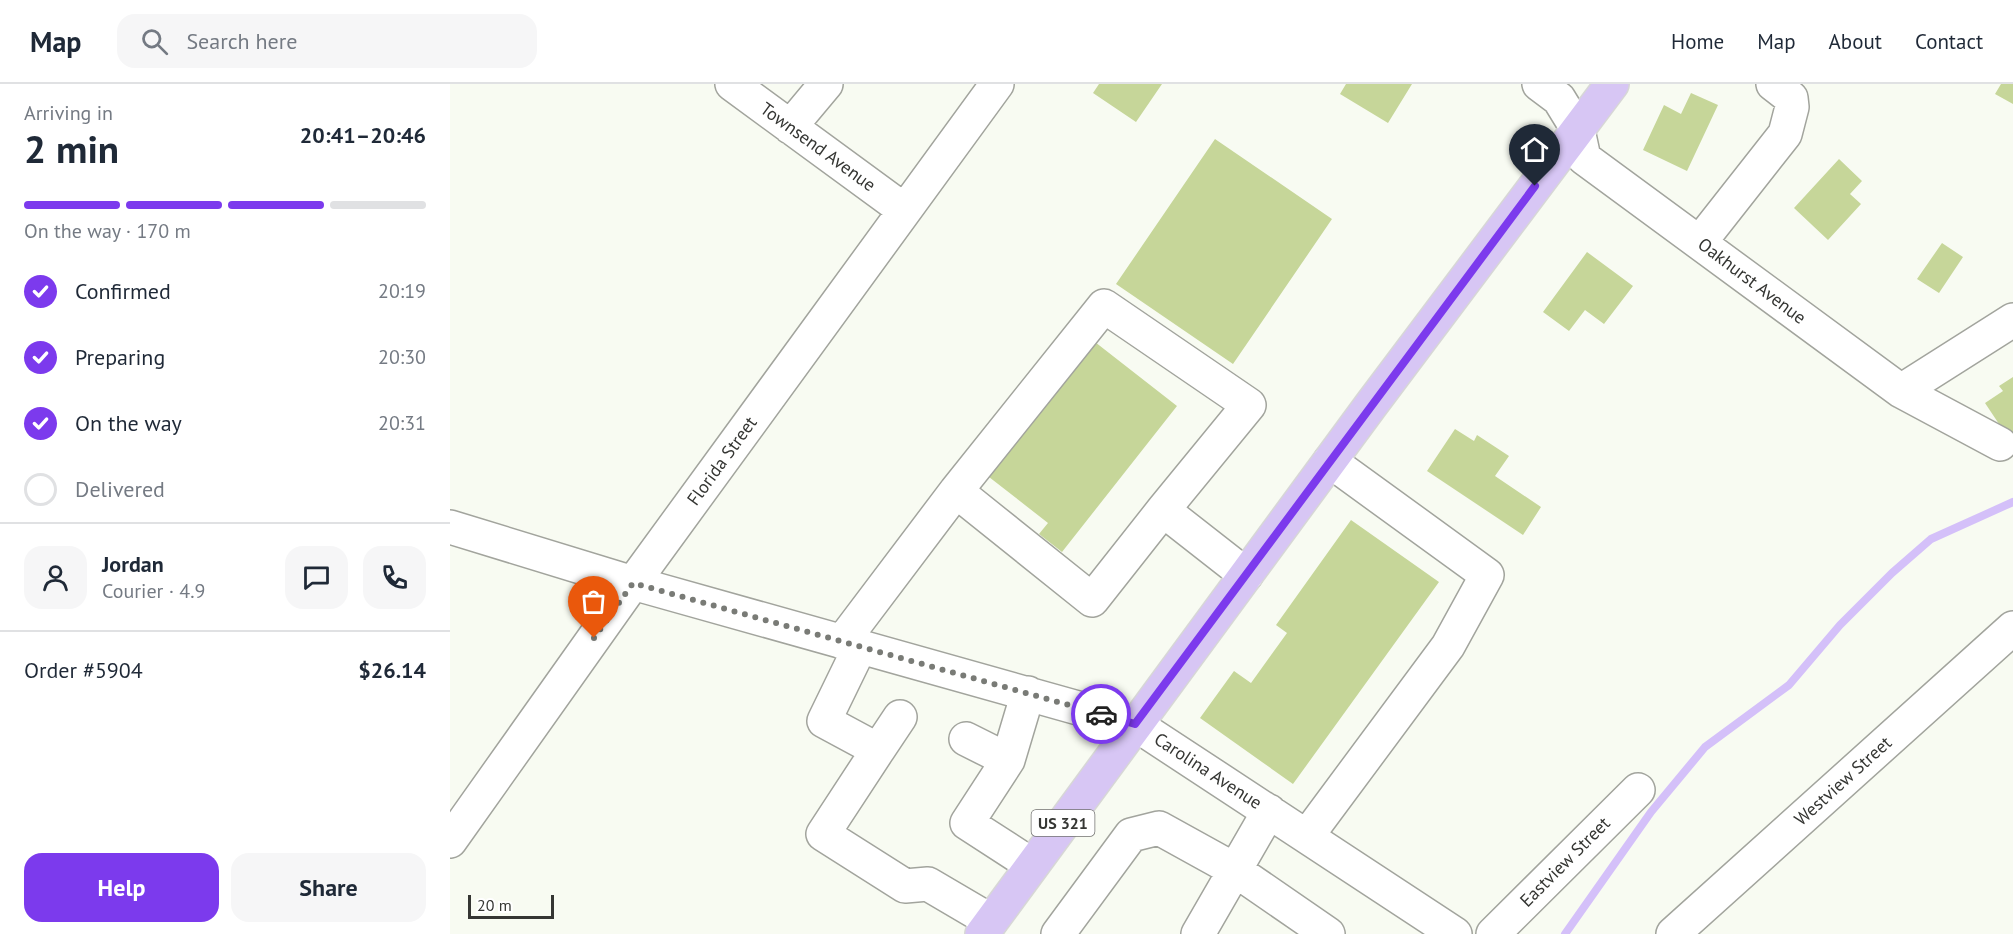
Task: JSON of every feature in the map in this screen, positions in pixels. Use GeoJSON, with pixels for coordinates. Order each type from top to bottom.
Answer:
{"type":"FeatureCollection","features":[{"type":"Feature","properties":{"kind":"main road","name":"US 321"},"geometry":{"type":"LineString","coordinates":[[986,928],[1246,574],[1612,84]]}},
{"type":"Feature","properties":{"kind":"street","name":"Townsend Avenue"},"geometry":{"type":"LineString","coordinates":[[732,84],[904,210]]}},
{"type":"Feature","properties":{"kind":"street"},"geometry":{"type":"LineString","coordinates":[[790,127],[826,84]]}},
{"type":"Feature","properties":{"kind":"street","name":"Florida Street"},"geometry":{"type":"LineString","coordinates":[[450,841],[633,583],[997,84]]}},
{"type":"Feature","properties":{"kind":"street","name":"Oakhurst Avenue"},"geometry":{"type":"LineString","coordinates":[[1539,84],[1559,99],[1578,130],[1584,158],[1901,392],[2000,444]]}},
{"type":"Feature","properties":{"kind":"street"},"geometry":{"type":"LineString","coordinates":[[1700,242],[1785,134],[1792,107],[1791,98],[1773,84]]}},
{"type":"Feature","properties":{"kind":"street"},"geometry":{"type":"LineString","coordinates":[[878,750],[824,721],[851,644],[956,491],[1104,306],[1249,405],[1092,600],[956,491]]}},
{"type":"Feature","properties":{"kind":"street"},"geometry":{"type":"LineString","coordinates":[[1901,392],[2013,320]]}},
{"type":"Feature","properties":{"kind":"street"},"geometry":{"type":"LineString","coordinates":[[1307,836],[1448,646],[1487,575],[1330,461]]}},
{"type":"Feature","properties":{"kind":"street"},"geometry":{"type":"LineString","coordinates":[[1164,510],[1246,574]]}},
{"type":"Feature","properties":{"kind":"street","name":"Carolina Avenue"},"geometry":{"type":"LineString","coordinates":[[450,526],[633,583],[1135,724],[1307,836],[1413,923],[1455,934]]}},
{"type":"Feature","properties":{"kind":"street","name":"Westview Street"},"geometry":{"type":"LineString","coordinates":[[1673,934],[2013,628]]}},
{"type":"Feature","properties":{"kind":"street"},"geometry":{"type":"LineString","coordinates":[[1028,693],[1008,760],[967,823],[1032,865]]}},
{"type":"Feature","properties":{"kind":"street"},"geometry":{"type":"LineString","coordinates":[[900,717],[823,834],[904,886],[928,884],[986,928]]}},
{"type":"Feature","properties":{"kind":"street"},"geometry":{"type":"LineString","coordinates":[[966,739],[1008,760]]}},
{"type":"Feature","properties":{"kind":"street","name":"Eastview Street"},"geometry":{"type":"LineString","coordinates":[[1493,934],[1638,790]]}},
{"type":"Feature","properties":{"kind":"street"},"geometry":{"type":"LineString","coordinates":[[1198,934],[1269,811]]}},
{"type":"Feature","properties":{"kind":"street"},"geometry":{"type":"LineString","coordinates":[[1058,934],[1131,836],[1159,828],[1235,870],[1328,934]]}},
{"type":"Feature","properties":{"kind":"building"},"geometry":{"type":"Polygon","coordinates":[[[1099,84],[1162,84],[1136,122],[1093,93],[1099,84]]]}},
{"type":"Feature","properties":{"kind":"building"},"geometry":{"type":"Polygon","coordinates":[[[1346,84],[1412,84],[1388,123],[1340,94],[1346,84]]]}},
{"type":"Feature","properties":{"kind":"building"},"geometry":{"type":"Polygon","coordinates":[[[2001,84],[2013,84],[2013,104],[1995,94],[2001,84]]]}},
{"type":"Feature","properties":{"kind":"building"},"geometry":{"type":"Polygon","coordinates":[[[1691,93],[1718,105],[1687,171],[1643,150],[1664,105],[1681,114],[1691,93]]]}},
{"type":"Feature","properties":{"kind":"building"},"geometry":{"type":"Polygon","coordinates":[[[1215,139],[1332,219],[1233,364],[1116,284],[1215,139]]]}},
{"type":"Feature","properties":{"kind":"building"},"geometry":{"type":"Polygon","coordinates":[[[1839,159],[1862,181],[1850,194],[1861,204],[1828,240],[1794,208],[1839,159]]]}},
{"type":"Feature","properties":{"kind":"building"},"geometry":{"type":"Polygon","coordinates":[[[1942,243],[1963,257],[1939,293],[1917,279],[1942,243]]]}},
{"type":"Feature","properties":{"kind":"building"},"geometry":{"type":"Polygon","coordinates":[[[1587,252],[1633,286],[1604,324],[1585,310],[1569,331],[1543,312],[1587,252]]]}},
{"type":"Feature","properties":{"kind":"building"},"geometry":{"type":"Polygon","coordinates":[[[1086,335],[1177,406],[1062,552],[1039,534],[1048,523],[980,470],[1086,335]]]}},
{"type":"Feature","properties":{"kind":"building"},"geometry":{"type":"Polygon","coordinates":[[[2013,377],[2013,441],[2011,442],[1985,403],[2003,391],[1999,386],[2013,377]]]}},
{"type":"Feature","properties":{"kind":"building"},"geometry":{"type":"Polygon","coordinates":[[[1455,429],[1474,441],[1477,435],[1509,456],[1495,476],[1541,507],[1523,535],[1427,471],[1455,429]]]}},
{"type":"Feature","properties":{"kind":"building"},"geometry":{"type":"Polygon","coordinates":[[[1351,520],[1439,582],[1293,784],[1200,718],[1234,671],[1251,683],[1287,633],[1276,625],[1351,520]]]}},
{"type":"Feature","properties":{"kind":"waterway"},"geometry":{"type":"LineString","coordinates":[[1565,934],[1651,812],[1705,747],[1789,685],[1840,625],[1892,573],[1931,539],[2013,502]]}},
{"type":"Feature","properties":{"kind":"way so far"},"geometry":{"type":"LineString","coordinates":[[594,638],[633,583],[1101,714]]}},
{"type":"Feature","properties":{"kind":"route"},"geometry":{"type":"LineString","coordinates":[[1101,714],[1135,724],[1535,186]]}}]}
